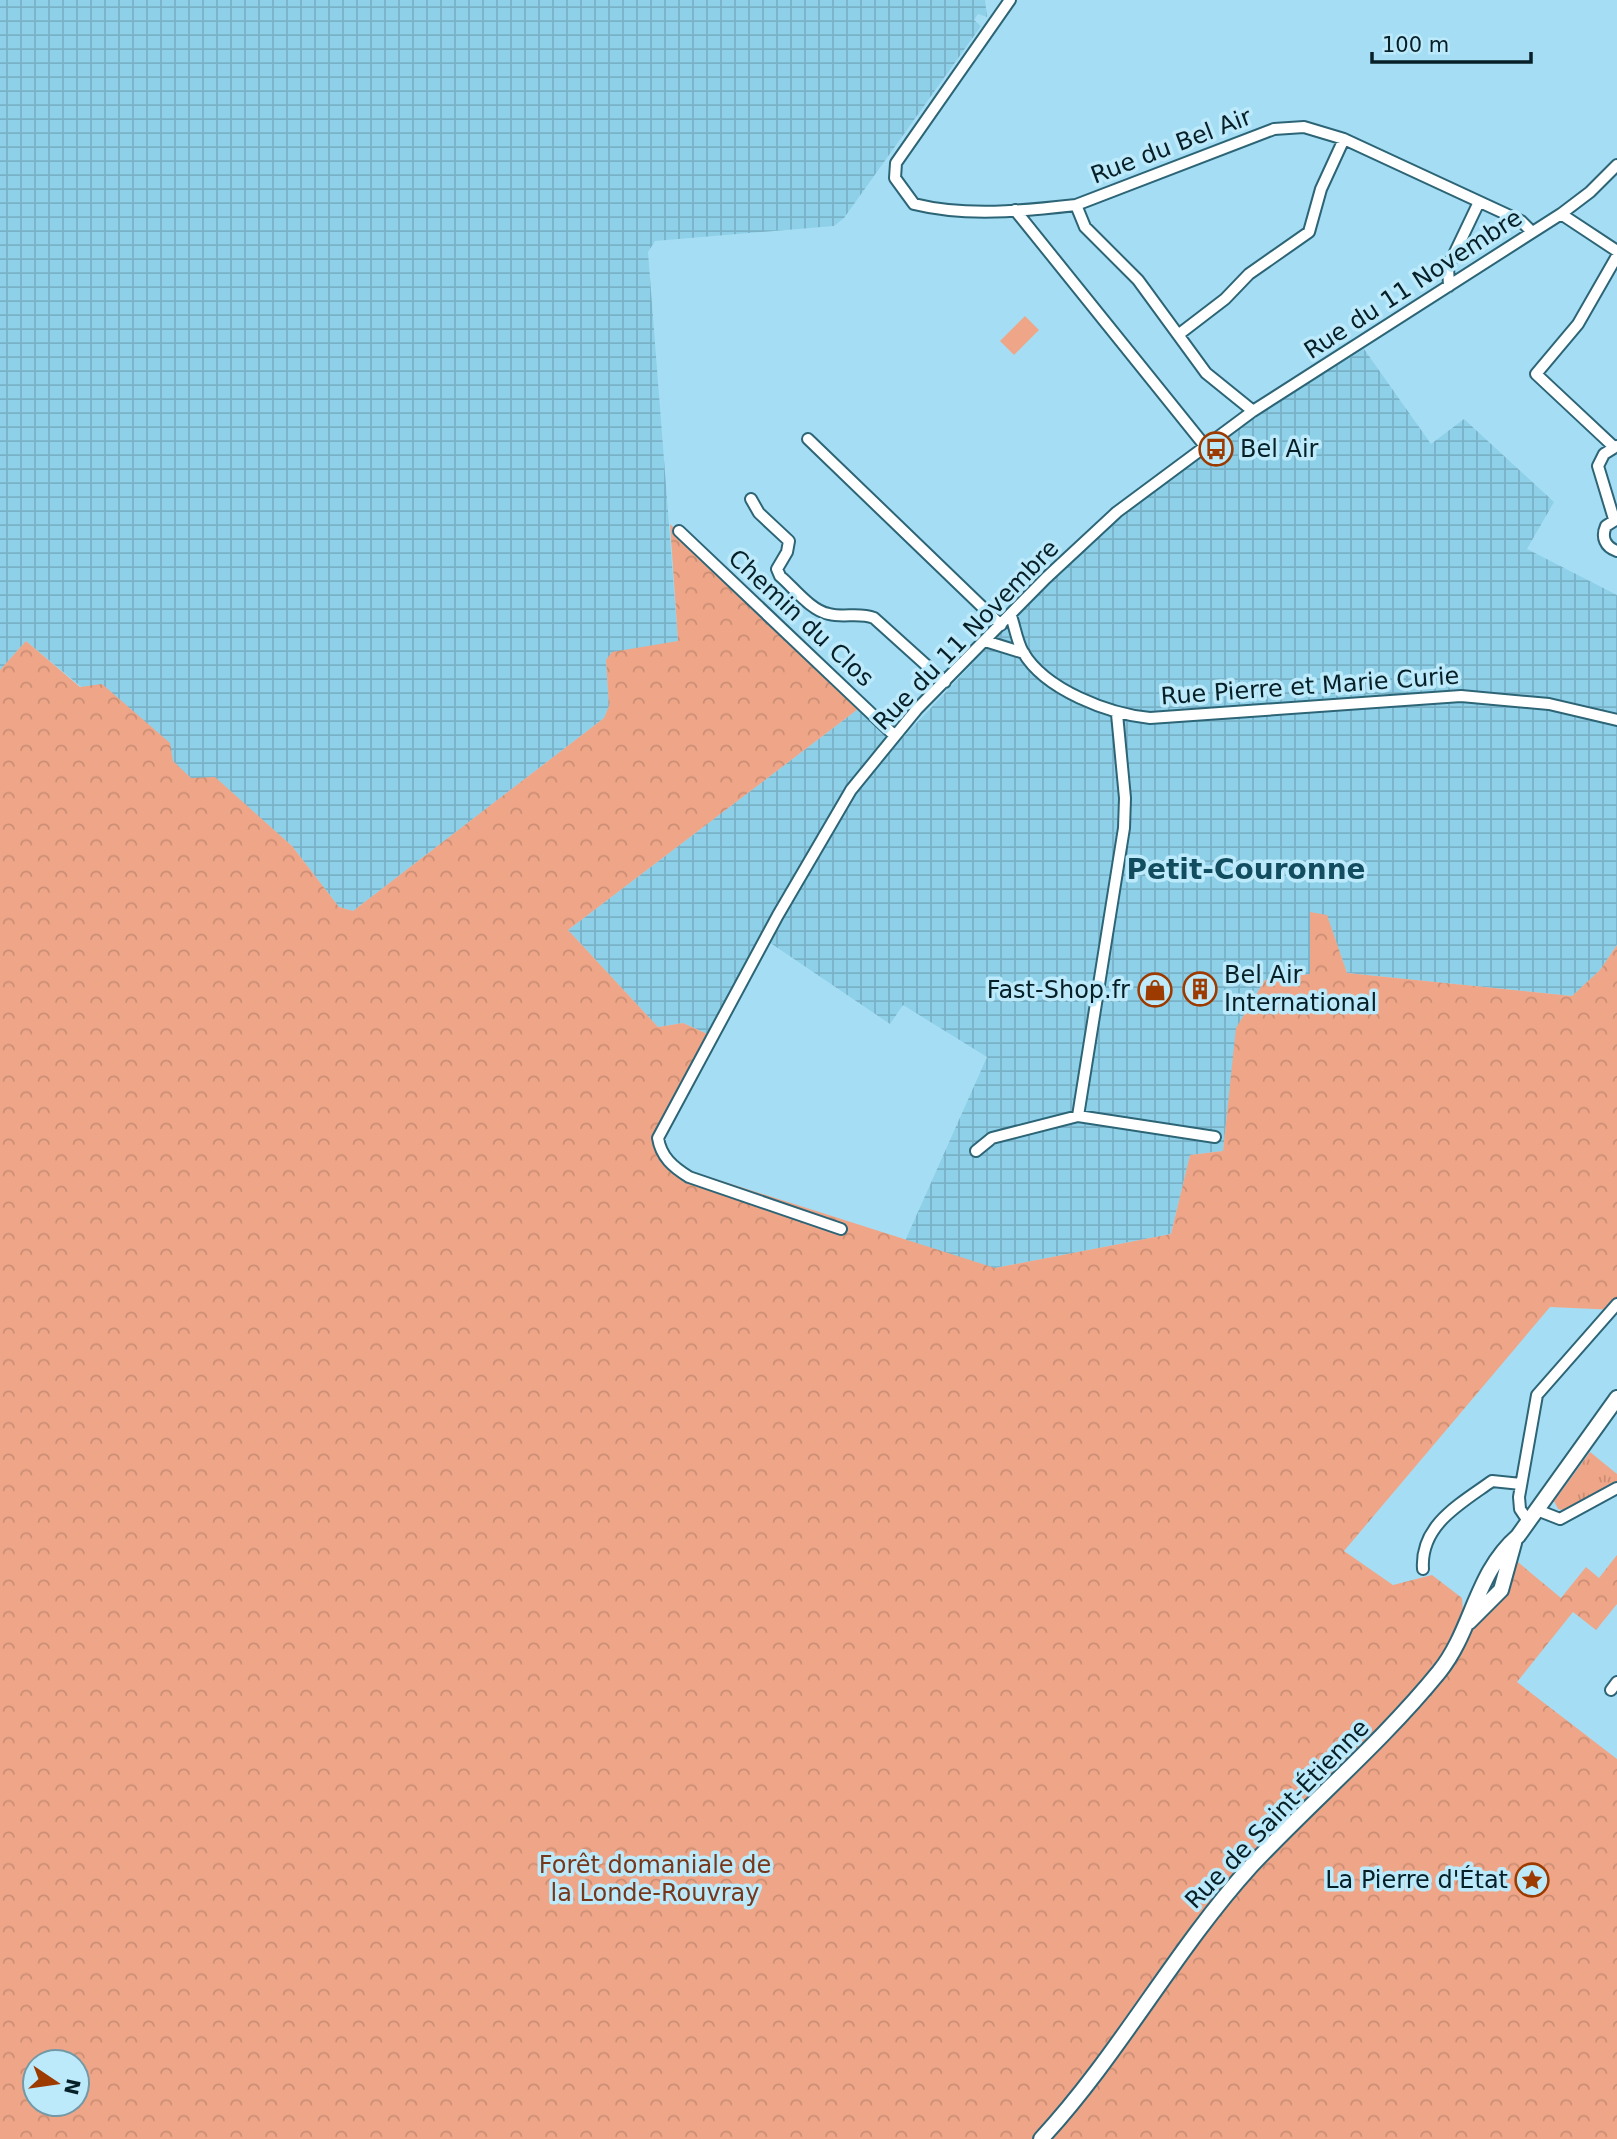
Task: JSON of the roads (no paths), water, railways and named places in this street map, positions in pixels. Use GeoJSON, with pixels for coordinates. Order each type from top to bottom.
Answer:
{"type":"FeatureCollection","features":[{"type":"Feature","properties":{"kind":"street"},"geometry":{"type":"LineString","coordinates":[[1010,0],[896,163],[895,177],[915,204],[939,210],[1015,210],[1076,205]]}},
{"type":"Feature","properties":{"kind":"street","name":"Rue du Bel Air"},"geometry":{"type":"LineString","coordinates":[[1253,411],[1206,373],[1138,280],[1085,227],[1076,205],[1274,129],[1304,127],[1345,139],[1521,222],[1532,232]]}},
{"type":"Feature","properties":{"kind":"street"},"geometry":{"type":"LineString","coordinates":[[1178,335],[1225,299],[1249,274],[1309,232],[1321,189],[1345,139]]}},
{"type":"Feature","properties":{"kind":"street","name":"Rue du 11 Novembre"},"geometry":{"type":"LineString","coordinates":[[841,1229],[689,1177],[672,1166],[660,1151],[657,1138],[778,915],[851,790],[895,736],[945,682],[1117,512],[1253,411],[1561,214],[1590,192],[1617,165]]}},
{"type":"Feature","properties":{"kind":"street"},"geometry":{"type":"LineString","coordinates":[[1449,286],[1448,267],[1479,202]]}},
{"type":"Feature","properties":{"kind":"street"},"geometry":{"type":"LineString","coordinates":[[1015,210],[1205,446]]}},
{"type":"Feature","properties":{"kind":"street"},"geometry":{"type":"LineString","coordinates":[[1561,214],[1617,254],[1578,324],[1536,374],[1615,446],[1604,454],[1598,466],[1616,519],[1606,526],[1604,536],[1607,545],[1617,551]]}},
{"type":"Feature","properties":{"kind":"street"},"geometry":{"type":"LineString","coordinates":[[808,439],[1001,625]]}},
{"type":"Feature","properties":{"kind":"street"},"geometry":{"type":"LineString","coordinates":[[751,499],[759,513],[789,541],[787,552],[777,569],[780,576],[821,612],[831,615],[865,614],[874,618],[945,682]]}},
{"type":"Feature","properties":{"kind":"street","name":"Chemin du Clos"},"geometry":{"type":"LineString","coordinates":[[679,531],[895,736]]}},
{"type":"Feature","properties":{"kind":"street","name":"Rue Pierre et Marie Curie"},"geometry":{"type":"LineString","coordinates":[[1011,616],[1024,653],[1045,675],[1073,694],[1117,714],[1150,718],[1461,696],[1549,704],[1617,720]]}},
{"type":"Feature","properties":{"kind":"street","name":"Rue Pierre et Marie Curie"},"geometry":{"type":"LineString","coordinates":[[985,641],[1024,653]]}},
{"type":"Feature","properties":{"kind":"street"},"geometry":{"type":"LineString","coordinates":[[1078,1116],[1124,828],[1125,798],[1117,714]]}},
{"type":"Feature","properties":{"kind":"street"},"geometry":{"type":"LineString","coordinates":[[976,1151],[992,1138],[1078,1116],[1215,1137]]}},
{"type":"Feature","properties":{"kind":"street"},"geometry":{"type":"LineString","coordinates":[[1617,1304],[1537,1395],[1521,1484],[1520,1509],[1532,1516],[1560,1519],[1617,1488]]}},
{"type":"Feature","properties":{"kind":"street"},"geometry":{"type":"LineString","coordinates":[[1532,1516],[1617,1398]]}},
{"type":"Feature","properties":{"kind":"street"},"geometry":{"type":"LineString","coordinates":[[1423,1570],[1422,1555],[1429,1534],[1451,1511],[1492,1482],[1521,1484]]}},
{"type":"Feature","properties":{"kind":"street","name":"Rue de Saint-Étienne"},"geometry":{"type":"LineString","coordinates":[[1041,2139],[1075,2102],[1196,1932],[1244,1876],[1408,1710],[1450,1658],[1463,1629],[1502,1590],[1509,1555],[1532,1516]]}},
{"type":"Feature","properties":{"kind":"place","name":"Bel Air"},"geometry":{"type":"Point","coordinates":[1216,449]}},
{"type":"Feature","properties":{"kind":"place","name":"Bel Air International"},"geometry":{"type":"Point","coordinates":[1200,989]}},
{"type":"Feature","properties":{"kind":"place","name":"Fast-Shop.fr"},"geometry":{"type":"Point","coordinates":[1155,990]}},
{"type":"Feature","properties":{"kind":"place","name":"La Pierre d'État"},"geometry":{"type":"Point","coordinates":[1532,1880]}},
{"type":"Feature","properties":{"kind":"district","name":"Petit-Couronne"},"geometry":{"type":"Point","coordinates":[1246,869]}},
{"type":"Feature","properties":{"kind":"park label","name":"Forêt domaniale de la Londe-Rouvray"},"geometry":{"type":"Point","coordinates":[655,1879]}}]}
